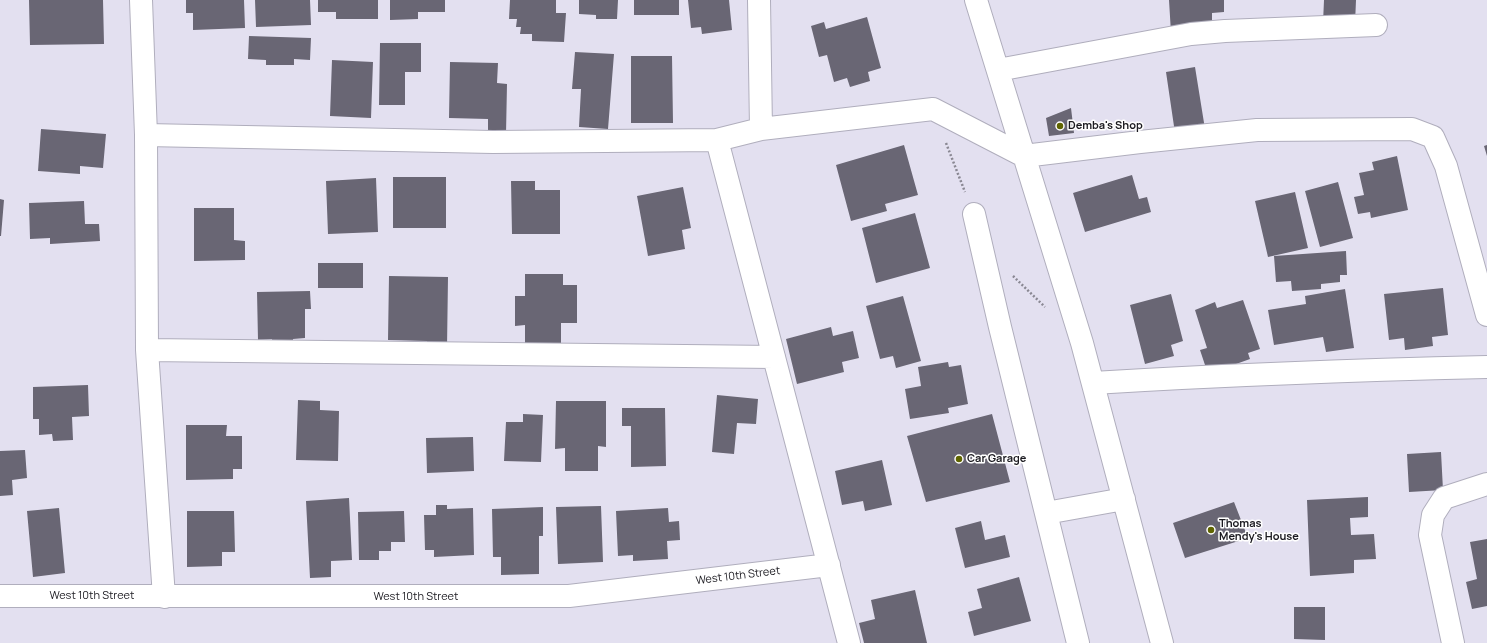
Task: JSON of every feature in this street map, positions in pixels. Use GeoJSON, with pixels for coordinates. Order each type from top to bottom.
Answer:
{"type":"FeatureCollection","features":[{"type":"Feature","properties":{"kind":"street"},"geometry":{"type":"LineString","coordinates":[[140,0],[146,135],[147,350],[164,597]]}},
{"type":"Feature","properties":{"kind":"street"},"geometry":{"type":"LineString","coordinates":[[759,0],[761,129]]}},
{"type":"Feature","properties":{"kind":"street"},"geometry":{"type":"LineString","coordinates":[[976,0],[1082,343],[1162,643]]}},
{"type":"Feature","properties":{"kind":"street"},"geometry":{"type":"LineString","coordinates":[[998,70],[1191,34],[1225,31],[1376,25]]}},
{"type":"Feature","properties":{"kind":"street"},"geometry":{"type":"LineString","coordinates":[[146,135],[493,142],[718,140],[761,129],[933,109],[1024,156],[1257,130],[1412,129],[1432,137],[1446,166],[1487,315]]}},
{"type":"Feature","properties":{"kind":"street"},"geometry":{"type":"LineString","coordinates":[[718,140],[830,565],[849,643]]}},
{"type":"Feature","properties":{"kind":"street"},"geometry":{"type":"LineString","coordinates":[[974,214],[1078,643]]}},
{"type":"Feature","properties":{"kind":"street"},"geometry":{"type":"LineString","coordinates":[[147,350],[774,357]]}},
{"type":"Feature","properties":{"kind":"street"},"geometry":{"type":"LineString","coordinates":[[1093,383],[1209,376],[1487,367]]}},
{"type":"Feature","properties":{"kind":"street"},"geometry":{"type":"LineString","coordinates":[[1453,643],[1430,535],[1433,514],[1444,498],[1487,484]]}},
{"type":"Feature","properties":{"kind":"street"},"geometry":{"type":"LineString","coordinates":[[1046,513],[1124,499]]}},
{"type":"Feature","properties":{"kind":"street","name":"West 10th Street"},"geometry":{"type":"LineString","coordinates":[[0,596],[569,596],[830,565]]}},
{"type":"Feature","properties":{"kind":"building"},"geometry":{"type":"Polygon","coordinates":[[[29,0],[103,0],[104,44],[30,45],[29,0]]]}},
{"type":"Feature","properties":{"kind":"building"},"geometry":{"type":"Polygon","coordinates":[[[186,0],[244,0],[245,28],[193,30],[193,13],[186,13],[186,0]]]}},
{"type":"Feature","properties":{"kind":"building"},"geometry":{"type":"Polygon","coordinates":[[[255,0],[310,0],[311,25],[256,27],[255,0]]]}},
{"type":"Feature","properties":{"kind":"building"},"geometry":{"type":"Polygon","coordinates":[[[318,0],[378,0],[378,19],[336,19],[336,12],[318,12],[318,0]]]}},
{"type":"Feature","properties":{"kind":"building"},"geometry":{"type":"Polygon","coordinates":[[[390,0],[445,0],[445,12],[418,12],[418,19],[390,20],[390,0]]]}},
{"type":"Feature","properties":{"kind":"building"},"geometry":{"type":"Polygon","coordinates":[[[510,0],[556,0],[556,13],[566,13],[564,42],[532,41],[532,34],[520,34],[521,27],[516,27],[517,19],[509,19],[510,0]]]}},
{"type":"Feature","properties":{"kind":"building"},"geometry":{"type":"Polygon","coordinates":[[[579,0],[618,0],[617,19],[596,19],[596,15],[579,14],[579,0]]]}},
{"type":"Feature","properties":{"kind":"building"},"geometry":{"type":"Polygon","coordinates":[[[634,0],[679,0],[679,15],[634,15],[634,0]]]}},
{"type":"Feature","properties":{"kind":"building"},"geometry":{"type":"Polygon","coordinates":[[[688,0],[729,0],[732,30],[702,34],[701,27],[691,28],[688,0]]]}},
{"type":"Feature","properties":{"kind":"building"},"geometry":{"type":"Polygon","coordinates":[[[1169,0],[1224,0],[1224,12],[1212,13],[1212,30],[1171,33],[1169,0]]]}},
{"type":"Feature","properties":{"kind":"building"},"geometry":{"type":"Polygon","coordinates":[[[1324,0],[1356,0],[1355,24],[1323,23],[1324,0]]]}},
{"type":"Feature","properties":{"kind":"building"},"geometry":{"type":"Polygon","coordinates":[[[867,17],[881,68],[868,72],[870,81],[850,87],[847,78],[834,82],[827,55],[819,57],[811,26],[824,22],[826,29],[867,17]]]}},
{"type":"Feature","properties":{"kind":"building"},"geometry":{"type":"Polygon","coordinates":[[[249,36],[311,38],[310,60],[294,59],[294,65],[266,65],[266,60],[248,59],[249,36]]]}},
{"type":"Feature","properties":{"kind":"building"},"geometry":{"type":"Polygon","coordinates":[[[380,43],[421,43],[421,72],[405,72],[405,105],[379,105],[380,43]]]}},
{"type":"Feature","properties":{"kind":"building"},"geometry":{"type":"Polygon","coordinates":[[[575,52],[614,54],[608,129],[579,127],[581,89],[572,89],[575,52]]]}},
{"type":"Feature","properties":{"kind":"building"},"geometry":{"type":"Polygon","coordinates":[[[631,56],[672,56],[673,123],[631,123],[631,56]]]}},
{"type":"Feature","properties":{"kind":"building"},"geometry":{"type":"Polygon","coordinates":[[[332,60],[373,62],[371,118],[330,116],[332,60]]]}},
{"type":"Feature","properties":{"kind":"building"},"geometry":{"type":"Polygon","coordinates":[[[450,62],[498,63],[497,83],[507,84],[506,134],[488,134],[488,119],[449,118],[450,62]]]}},
{"type":"Feature","properties":{"kind":"building"},"geometry":{"type":"Polygon","coordinates":[[[1195,67],[1205,129],[1175,133],[1166,72],[1195,67]]]}},
{"type":"Feature","properties":{"kind":"building","name":"Demba's Shop"},"geometry":{"type":"Polygon","coordinates":[[[1071,108],[1074,133],[1049,136],[1046,118],[1071,108]]]}},
{"type":"Feature","properties":{"kind":"building"},"geometry":{"type":"Polygon","coordinates":[[[41,129],[106,134],[103,168],[80,166],[80,174],[38,171],[41,129]]]}},
{"type":"Feature","properties":{"kind":"building"},"geometry":{"type":"Polygon","coordinates":[[[904,145],[918,195],[885,204],[887,211],[851,221],[836,165],[904,145]]]}},
{"type":"Feature","properties":{"kind":"building"},"geometry":{"type":"Polygon","coordinates":[[[1487,145],[1487,156],[1484,146],[1487,145]]]}},
{"type":"Feature","properties":{"kind":"building"},"geometry":{"type":"Polygon","coordinates":[[[1397,156],[1408,210],[1371,218],[1370,212],[1358,214],[1354,197],[1364,195],[1359,173],[1374,170],[1372,162],[1397,156]]]}},
{"type":"Feature","properties":{"kind":"building"},"geometry":{"type":"Polygon","coordinates":[[[1132,175],[1139,199],[1147,197],[1151,212],[1085,232],[1073,193],[1132,175]]]}},
{"type":"Feature","properties":{"kind":"building"},"geometry":{"type":"Polygon","coordinates":[[[393,177],[446,177],[446,228],[393,228],[393,177]]]}},
{"type":"Feature","properties":{"kind":"building"},"geometry":{"type":"Polygon","coordinates":[[[376,178],[378,232],[328,234],[326,181],[376,178]]]}},
{"type":"Feature","properties":{"kind":"building"},"geometry":{"type":"Polygon","coordinates":[[[511,181],[535,181],[535,190],[560,190],[560,234],[512,234],[511,181]]]}},
{"type":"Feature","properties":{"kind":"building"},"geometry":{"type":"Polygon","coordinates":[[[1338,182],[1353,238],[1320,247],[1305,191],[1338,182]]]}},
{"type":"Feature","properties":{"kind":"building"},"geometry":{"type":"Polygon","coordinates":[[[683,187],[691,228],[682,230],[685,249],[648,256],[637,196],[683,187]]]}},
{"type":"Feature","properties":{"kind":"building"},"geometry":{"type":"Polygon","coordinates":[[[1295,192],[1308,248],[1268,257],[1255,201],[1295,192]]]}},
{"type":"Feature","properties":{"kind":"building"},"geometry":{"type":"Polygon","coordinates":[[[0,199],[4,200],[1,236],[0,236],[0,199]]]}},
{"type":"Feature","properties":{"kind":"building"},"geometry":{"type":"Polygon","coordinates":[[[84,201],[85,224],[99,224],[100,241],[50,244],[50,238],[30,239],[29,203],[84,201]]]}},
{"type":"Feature","properties":{"kind":"building"},"geometry":{"type":"Polygon","coordinates":[[[194,208],[234,208],[234,240],[245,241],[245,260],[194,261],[194,208]]]}},
{"type":"Feature","properties":{"kind":"building"},"geometry":{"type":"Polygon","coordinates":[[[915,213],[930,268],[876,283],[862,228],[915,213]]]}},
{"type":"Feature","properties":{"kind":"building"},"geometry":{"type":"Polygon","coordinates":[[[1346,251],[1347,275],[1340,275],[1340,282],[1321,284],[1321,289],[1292,291],[1291,281],[1276,282],[1274,256],[1346,251]]]}},
{"type":"Feature","properties":{"kind":"building"},"geometry":{"type":"Polygon","coordinates":[[[318,263],[363,263],[363,288],[318,288],[318,263]]]}},
{"type":"Feature","properties":{"kind":"building"},"geometry":{"type":"Polygon","coordinates":[[[525,274],[563,274],[563,285],[577,285],[577,323],[561,323],[561,344],[525,344],[525,325],[515,326],[515,296],[525,296],[525,274]]]}},
{"type":"Feature","properties":{"kind":"building"},"geometry":{"type":"Polygon","coordinates":[[[389,276],[448,277],[447,348],[427,348],[427,341],[388,340],[389,276]]]}},
{"type":"Feature","properties":{"kind":"building"},"geometry":{"type":"Polygon","coordinates":[[[1443,288],[1448,335],[1432,337],[1433,346],[1405,350],[1404,338],[1389,340],[1384,294],[1443,288]]]}},
{"type":"Feature","properties":{"kind":"building"},"geometry":{"type":"Polygon","coordinates":[[[1345,289],[1354,348],[1326,352],[1323,337],[1274,345],[1268,310],[1306,304],[1305,296],[1345,289]]]}},
{"type":"Feature","properties":{"kind":"building"},"geometry":{"type":"Polygon","coordinates":[[[310,291],[311,309],[305,309],[305,338],[293,339],[293,346],[272,347],[272,339],[258,340],[257,292],[310,291]]]}},
{"type":"Feature","properties":{"kind":"building"},"geometry":{"type":"Polygon","coordinates":[[[1171,294],[1183,341],[1171,345],[1174,356],[1145,364],[1130,305],[1171,294]]]}},
{"type":"Feature","properties":{"kind":"building"},"geometry":{"type":"Polygon","coordinates":[[[903,296],[921,361],[896,368],[893,356],[880,359],[866,306],[903,296]]]}},
{"type":"Feature","properties":{"kind":"building"},"geometry":{"type":"Polygon","coordinates":[[[1243,300],[1260,349],[1248,353],[1250,359],[1208,374],[1200,350],[1207,348],[1195,310],[1215,302],[1217,308],[1243,300]]]}},
{"type":"Feature","properties":{"kind":"building"},"geometry":{"type":"Polygon","coordinates":[[[831,327],[833,336],[853,331],[859,358],[842,362],[844,372],[797,384],[786,339],[831,327]]]}},
{"type":"Feature","properties":{"kind":"building"},"geometry":{"type":"Polygon","coordinates":[[[948,362],[949,367],[961,365],[968,404],[948,408],[949,413],[910,419],[905,389],[921,386],[918,367],[948,362]]]}},
{"type":"Feature","properties":{"kind":"building"},"geometry":{"type":"Polygon","coordinates":[[[88,385],[89,416],[72,417],[73,440],[53,441],[52,434],[39,435],[39,419],[33,419],[33,387],[88,385]]]}},
{"type":"Feature","properties":{"kind":"building"},"geometry":{"type":"Polygon","coordinates":[[[717,395],[758,399],[756,424],[737,423],[734,454],[712,452],[717,395]]]}},
{"type":"Feature","properties":{"kind":"building"},"geometry":{"type":"Polygon","coordinates":[[[298,400],[320,401],[320,410],[339,411],[338,461],[296,460],[298,400]]]}},
{"type":"Feature","properties":{"kind":"building"},"geometry":{"type":"Polygon","coordinates":[[[556,401],[606,401],[606,447],[598,446],[598,471],[565,471],[565,448],[555,449],[556,401]]]}},
{"type":"Feature","properties":{"kind":"building"},"geometry":{"type":"Polygon","coordinates":[[[622,408],[665,408],[666,466],[631,467],[631,426],[622,426],[622,408]]]}},
{"type":"Feature","properties":{"kind":"building"},"geometry":{"type":"Polygon","coordinates":[[[523,414],[543,415],[541,462],[504,461],[506,422],[523,422],[523,414]]]}},
{"type":"Feature","properties":{"kind":"building","name":"Car Garage"},"geometry":{"type":"Polygon","coordinates":[[[992,414],[1010,482],[926,502],[907,436],[992,414]]]}},
{"type":"Feature","properties":{"kind":"building"},"geometry":{"type":"Polygon","coordinates":[[[186,425],[227,425],[226,436],[242,436],[242,469],[233,469],[233,479],[186,480],[186,425]]]}},
{"type":"Feature","properties":{"kind":"building"},"geometry":{"type":"Polygon","coordinates":[[[473,437],[474,471],[427,473],[426,438],[473,437]]]}},
{"type":"Feature","properties":{"kind":"building"},"geometry":{"type":"Polygon","coordinates":[[[25,450],[27,478],[12,480],[13,495],[0,496],[0,451],[25,450]]]}},
{"type":"Feature","properties":{"kind":"building"},"geometry":{"type":"Polygon","coordinates":[[[1441,452],[1443,490],[1409,492],[1407,454],[1441,452]]]}},
{"type":"Feature","properties":{"kind":"building"},"geometry":{"type":"Polygon","coordinates":[[[882,460],[892,505],[865,511],[863,501],[842,505],[835,471],[882,460]]]}},
{"type":"Feature","properties":{"kind":"building"},"geometry":{"type":"Polygon","coordinates":[[[1368,497],[1368,517],[1350,518],[1351,535],[1374,534],[1376,559],[1354,560],[1354,573],[1310,576],[1307,500],[1368,497]]]}},
{"type":"Feature","properties":{"kind":"building"},"geometry":{"type":"Polygon","coordinates":[[[349,498],[352,560],[331,561],[331,577],[310,578],[306,501],[349,498]]]}},
{"type":"Feature","properties":{"kind":"building","name":"Thomas Mendy's House"},"geometry":{"type":"Polygon","coordinates":[[[1234,502],[1248,538],[1185,558],[1173,523],[1234,502]]]}},
{"type":"Feature","properties":{"kind":"building"},"geometry":{"type":"Polygon","coordinates":[[[436,505],[447,505],[447,509],[473,508],[474,555],[434,557],[434,550],[425,550],[424,515],[436,515],[436,505]]]}},
{"type":"Feature","properties":{"kind":"building"},"geometry":{"type":"Polygon","coordinates":[[[601,506],[603,562],[558,564],[556,507],[601,506]]]}},
{"type":"Feature","properties":{"kind":"building"},"geometry":{"type":"Polygon","coordinates":[[[543,507],[543,536],[539,536],[539,574],[501,575],[501,557],[493,557],[492,509],[543,507]]]}},
{"type":"Feature","properties":{"kind":"building"},"geometry":{"type":"Polygon","coordinates":[[[59,508],[65,573],[33,577],[27,511],[59,508]]]}},
{"type":"Feature","properties":{"kind":"building"},"geometry":{"type":"Polygon","coordinates":[[[668,508],[669,522],[679,521],[680,540],[667,541],[668,559],[633,561],[633,555],[618,556],[616,511],[668,508]]]}},
{"type":"Feature","properties":{"kind":"building"},"geometry":{"type":"Polygon","coordinates":[[[187,511],[234,511],[235,552],[222,552],[222,566],[187,567],[187,511]]]}},
{"type":"Feature","properties":{"kind":"building"},"geometry":{"type":"Polygon","coordinates":[[[404,511],[405,542],[391,542],[391,551],[379,551],[379,560],[359,560],[358,512],[404,511]]]}},
{"type":"Feature","properties":{"kind":"building"},"geometry":{"type":"Polygon","coordinates":[[[981,521],[985,540],[1005,535],[1010,557],[965,568],[955,528],[981,521]]]}},
{"type":"Feature","properties":{"kind":"building"},"geometry":{"type":"Polygon","coordinates":[[[1487,539],[1487,606],[1472,609],[1466,582],[1477,579],[1470,542],[1487,539]]]}},
{"type":"Feature","properties":{"kind":"building"},"geometry":{"type":"Polygon","coordinates":[[[1019,577],[1031,621],[974,636],[968,612],[982,608],[977,589],[1019,577]]]}},
{"type":"Feature","properties":{"kind":"building"},"geometry":{"type":"Polygon","coordinates":[[[915,590],[927,643],[864,643],[859,623],[875,619],[871,600],[915,590]]]}},
{"type":"Feature","properties":{"kind":"building"},"geometry":{"type":"Polygon","coordinates":[[[1294,607],[1325,607],[1325,640],[1294,639],[1294,607]]]}},
{"type":"Feature","properties":{"kind":"place","name":"Demba's Shop"},"geometry":{"type":"Point","coordinates":[1060,126]}},
{"type":"Feature","properties":{"kind":"place","name":"Car Garage"},"geometry":{"type":"Point","coordinates":[959,459]}},
{"type":"Feature","properties":{"kind":"place","name":"Thomas Mendy's House"},"geometry":{"type":"Point","coordinates":[1211,530]}}]}
